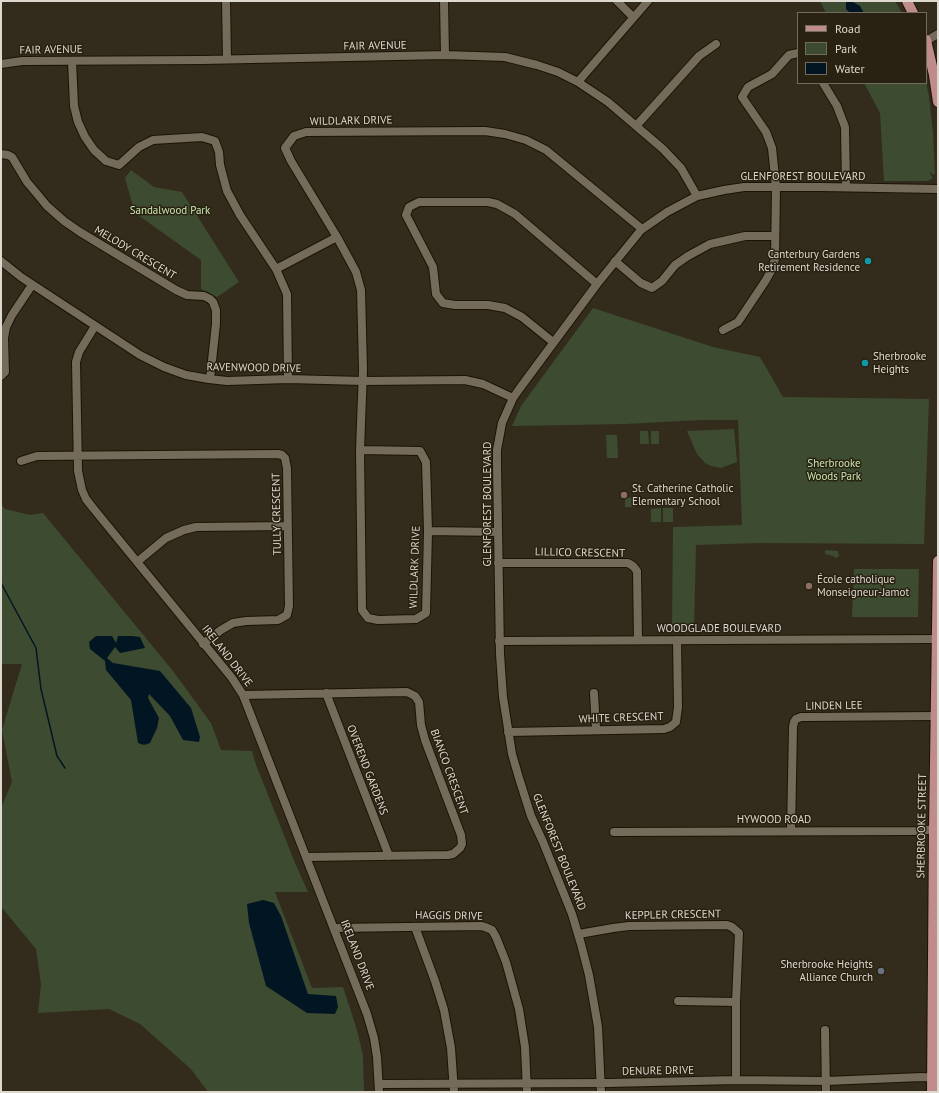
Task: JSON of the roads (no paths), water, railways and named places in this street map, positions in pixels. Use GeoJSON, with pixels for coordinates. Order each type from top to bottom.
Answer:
{"type":"FeatureCollection","features":[{"type":"Feature","properties":{"kind":"main road"},"geometry":{"type":"LineString","coordinates":[[907,1],[912,12]]}},
{"type":"Feature","properties":{"kind":"main road"},"geometry":{"type":"LineString","coordinates":[[927,45],[934,75],[938,102]]}},
{"type":"Feature","properties":{"kind":"main road","name":"SHERBROOKE STREET"},"geometry":{"type":"LineString","coordinates":[[932,1092],[935,1078],[934,829],[938,561]]}},
{"type":"Feature","properties":{"kind":"street"},"geometry":{"type":"LineString","coordinates":[[226,1],[227,59]]}},
{"type":"Feature","properties":{"kind":"street"},"geometry":{"type":"LineString","coordinates":[[444,1],[445,55]]}},
{"type":"Feature","properties":{"kind":"street"},"geometry":{"type":"LineString","coordinates":[[617,1],[633,17]]}},
{"type":"Feature","properties":{"kind":"street"},"geometry":{"type":"LineString","coordinates":[[578,82],[648,1]]}},
{"type":"Feature","properties":{"kind":"street"},"geometry":{"type":"LineString","coordinates":[[927,40],[938,34]]}},
{"type":"Feature","properties":{"kind":"street"},"geometry":{"type":"LineString","coordinates":[[636,126],[699,56],[716,44]]}},
{"type":"Feature","properties":{"kind":"street"},"geometry":{"type":"LineString","coordinates":[[723,330],[738,322],[772,269],[775,259],[776,187],[772,148],[766,132],[742,97],[748,87],[772,74],[789,55],[797,53]]}},
{"type":"Feature","properties":{"kind":"street","name":"FAIR AVENUE"},"geometry":{"type":"LineString","coordinates":[[1,64],[15,62],[445,55],[505,57],[558,72],[578,82],[608,102],[662,148],[682,168],[697,196]]}},
{"type":"Feature","properties":{"kind":"street"},"geometry":{"type":"LineString","coordinates":[[72,61],[71,69],[74,106],[78,122],[94,150],[106,161],[119,165],[139,147],[153,140],[202,137],[215,141],[219,152],[220,166],[227,190],[240,215],[276,269],[287,294],[288,379]]}},
{"type":"Feature","properties":{"kind":"street"},"geometry":{"type":"LineString","coordinates":[[824,84],[837,106],[844,127],[846,187]]}},
{"type":"Feature","properties":{"kind":"street","name":"WILDLARK DRIVE"},"geometry":{"type":"LineString","coordinates":[[360,450],[420,451],[426,462],[428,531],[426,613],[416,619],[378,620],[368,618],[362,610],[360,450],[363,381],[361,290],[356,272],[337,237],[291,161],[285,148],[294,136],[306,132],[485,131],[505,134],[526,140],[546,150],[642,229]]}},
{"type":"Feature","properties":{"kind":"street","name":"MELODY CRESCENT"},"geometry":{"type":"LineString","coordinates":[[1,154],[12,157],[27,182],[47,206],[69,225],[176,290],[187,294],[204,296],[213,302],[216,310],[216,324],[210,379]]}},
{"type":"Feature","properties":{"kind":"street","name":"GLENFOREST BOULEVARD"},"geometry":{"type":"LineString","coordinates":[[601,1092],[598,1027],[589,975],[572,914],[543,842],[530,816],[508,732],[503,697],[498,563],[497,450],[502,423],[513,398],[597,284],[642,229],[667,212],[697,196],[735,188],[846,187],[938,189]]}},
{"type":"Feature","properties":{"kind":"street"},"geometry":{"type":"LineString","coordinates":[[553,342],[522,317],[505,308],[488,305],[443,303],[436,294],[433,267],[406,215],[409,206],[419,202],[488,202],[497,204],[515,214],[597,284]]}},
{"type":"Feature","properties":{"kind":"street"},"geometry":{"type":"LineString","coordinates":[[615,262],[641,284],[652,288],[662,281],[675,265],[710,244],[744,236],[775,236]]}},
{"type":"Feature","properties":{"kind":"street"},"geometry":{"type":"LineString","coordinates":[[276,269],[337,237]]}},
{"type":"Feature","properties":{"kind":"street","name":"RAVENWOOD DRIVE"},"geometry":{"type":"LineString","coordinates":[[1,261],[14,272],[136,353],[157,364],[181,373],[210,379],[235,381],[288,379],[363,381],[465,380],[483,384],[513,398]]}},
{"type":"Feature","properties":{"kind":"street"},"geometry":{"type":"LineString","coordinates":[[1,376],[5,372],[4,340],[6,327],[32,284]]}},
{"type":"Feature","properties":{"kind":"street","name":"IRELAND DRIVE"},"geometry":{"type":"LineString","coordinates":[[95,326],[79,352],[76,362],[77,456],[79,479],[82,490],[86,499],[93,508],[235,682],[243,695],[370,1022],[377,1057],[379,1088]]}},
{"type":"Feature","properties":{"kind":"street","name":"TULLY CRESCENT"},"geometry":{"type":"LineString","coordinates":[[77,456],[273,454],[282,455],[285,458],[288,468],[289,606],[287,615],[278,620],[233,623],[221,630],[204,644]]}},
{"type":"Feature","properties":{"kind":"street"},"geometry":{"type":"LineString","coordinates":[[21,461],[37,456],[77,456]]}},
{"type":"Feature","properties":{"kind":"street"},"geometry":{"type":"LineString","coordinates":[[137,562],[166,538],[184,530],[196,527],[288,526]]}},
{"type":"Feature","properties":{"kind":"street"},"geometry":{"type":"LineString","coordinates":[[428,531],[498,532]]}},
{"type":"Feature","properties":{"kind":"street","name":"LILLICO CRESCENT"},"geometry":{"type":"LineString","coordinates":[[498,563],[628,563],[637,571],[638,640]]}},
{"type":"Feature","properties":{"kind":"street","name":"WOODGLADE BOULEVARD"},"geometry":{"type":"LineString","coordinates":[[500,641],[938,639]]}},
{"type":"Feature","properties":{"kind":"street","name":"WHITE CRESCENT"},"geometry":{"type":"LineString","coordinates":[[508,732],[596,729],[664,729],[670,727],[676,722],[678,707],[677,640]]}},
{"type":"Feature","properties":{"kind":"street","name":"BIANCO CRESCENT"},"geometry":{"type":"LineString","coordinates":[[243,695],[407,692],[413,694],[419,702],[421,725],[425,740],[461,836],[462,844],[457,852],[448,855],[306,856]]}},
{"type":"Feature","properties":{"kind":"street"},"geometry":{"type":"LineString","coordinates":[[594,693],[596,729]]}},
{"type":"Feature","properties":{"kind":"street","name":"OVEREND GARDENS"},"geometry":{"type":"LineString","coordinates":[[326,694],[389,856]]}},
{"type":"Feature","properties":{"kind":"street","name":"LINDEN LEE"},"geometry":{"type":"LineString","coordinates":[[791,830],[793,727],[796,719],[801,717],[936,716]]}},
{"type":"Feature","properties":{"kind":"street","name":"HYWOOD ROAD"},"geometry":{"type":"LineString","coordinates":[[614,832],[791,830],[920,831],[934,829]]}},
{"type":"Feature","properties":{"kind":"street","name":"KEPPLER CRESCENT"},"geometry":{"type":"LineString","coordinates":[[578,934],[629,926],[727,925],[739,933],[736,1002],[736,1080]]}},
{"type":"Feature","properties":{"kind":"street","name":"HAGGIS DRIVE"},"geometry":{"type":"LineString","coordinates":[[334,928],[481,926],[489,928],[494,934],[507,966],[519,1009],[524,1043],[527,1092]]}},
{"type":"Feature","properties":{"kind":"street"},"geometry":{"type":"LineString","coordinates":[[414,927],[435,981],[444,1010],[451,1048],[454,1092]]}},
{"type":"Feature","properties":{"kind":"street"},"geometry":{"type":"LineString","coordinates":[[678,1001],[736,1002]]}},
{"type":"Feature","properties":{"kind":"street"},"geometry":{"type":"LineString","coordinates":[[826,1030],[826,1092]]}},
{"type":"Feature","properties":{"kind":"street","name":"DENURE DRIVE"},"geometry":{"type":"LineString","coordinates":[[379,1088],[454,1083],[601,1083],[736,1080],[826,1081],[922,1077],[935,1078]]}},
{"type":"Feature","properties":{"kind":"water"},"geometry":{"type":"Polygon","coordinates":[[[846,1],[851,1],[860,6],[863,12],[849,12],[846,9],[846,1]]]}},
{"type":"Feature","properties":{"kind":"water"},"geometry":{"type":"Polygon","coordinates":[[[96,636],[112,636],[116,643],[118,636],[140,637],[145,648],[120,653],[115,647],[107,658],[113,663],[160,671],[191,708],[200,737],[199,742],[183,740],[170,716],[149,694],[148,698],[159,718],[157,728],[150,743],[144,745],[138,743],[131,700],[106,670],[105,661],[90,649],[89,642],[96,636]]]}},
{"type":"Feature","properties":{"kind":"water"},"geometry":{"type":"Polygon","coordinates":[[[263,900],[274,903],[281,916],[308,994],[336,996],[338,1007],[335,1014],[307,1013],[266,986],[249,923],[247,904],[263,900]]]}},
{"type":"Feature","properties":{"kind":"waterway"},"geometry":{"type":"LineString","coordinates":[[1,583],[36,648],[41,689],[57,756],[65,768]]}},
{"type":"Feature","properties":{"kind":"place","name":"Canterbury Gardens Retirement Residence"},"geometry":{"type":"Point","coordinates":[868,261]}},
{"type":"Feature","properties":{"kind":"place","name":"Sherbrooke Heights"},"geometry":{"type":"Point","coordinates":[865,363]}},
{"type":"Feature","properties":{"kind":"place","name":"St. Catherine Catholic Elementary School"},"geometry":{"type":"Point","coordinates":[624,495]}},
{"type":"Feature","properties":{"kind":"place","name":"École catholique Monseigneur-Jamot"},"geometry":{"type":"Point","coordinates":[809,586]}},
{"type":"Feature","properties":{"kind":"place","name":"Sherbrooke Heights Alliance Church"},"geometry":{"type":"Point","coordinates":[881,971]}},
{"type":"Feature","properties":{"kind":"park label","name":"Sandalwood Park"},"geometry":{"type":"Point","coordinates":[170,211]}},
{"type":"Feature","properties":{"kind":"park label","name":"Sherbrooke Woods Park"},"geometry":{"type":"Point","coordinates":[834,470]}}]}
